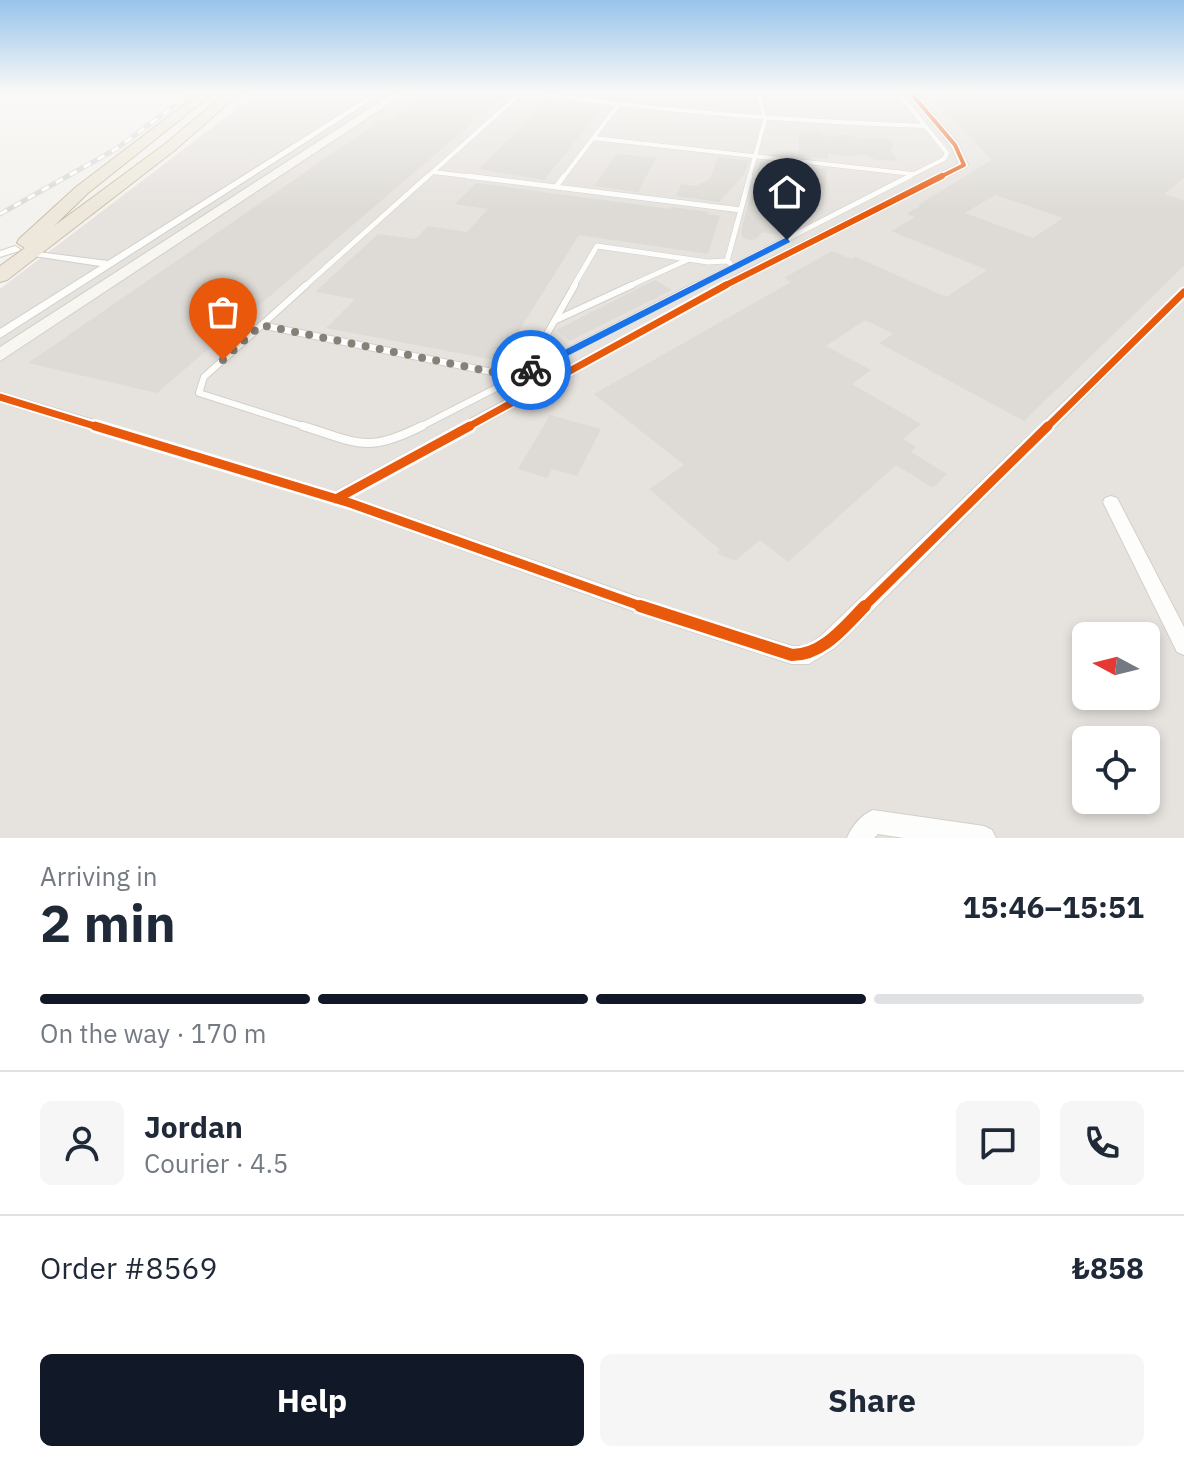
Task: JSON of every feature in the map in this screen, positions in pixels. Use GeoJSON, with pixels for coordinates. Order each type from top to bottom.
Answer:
{"type":"FeatureCollection","features":[{"type":"Feature","properties":{"kind":"highway"},"geometry":{"type":"LineString","coordinates":[[0,276],[19,251],[71,199],[159,131]]}},
{"type":"Feature","properties":{"kind":"highway"},"geometry":{"type":"LineString","coordinates":[[19,251],[174,131]]}},
{"type":"Feature","properties":{"kind":"highway"},"geometry":{"type":"LineString","coordinates":[[19,251],[182,131]]}},
{"type":"Feature","properties":{"kind":"highway"},"geometry":{"type":"LineString","coordinates":[[19,251],[98,215],[201,131]]}},
{"type":"Feature","properties":{"kind":"street"},"geometry":{"type":"LineString","coordinates":[[0,334],[319,131]]}},
{"type":"Feature","properties":{"kind":"street"},"geometry":{"type":"LineString","coordinates":[[0,355],[342,131]]}},
{"type":"Feature","properties":{"kind":"street"},"geometry":{"type":"LineString","coordinates":[[336,499],[752,271],[964,165],[955,145],[943,131]]}},
{"type":"Feature","properties":{"kind":"street"},"geometry":{"type":"LineString","coordinates":[[19,251],[110,264]]}},
{"type":"Feature","properties":{"kind":"street"},"geometry":{"type":"LineString","coordinates":[[0,397],[336,499],[675,618],[792,655],[809,655],[829,641],[1184,292]]}},
{"type":"Feature","properties":{"kind":"street"},"geometry":{"type":"LineString","coordinates":[[1111,502],[1184,646]]}},
{"type":"Feature","properties":{"kind":"street"},"geometry":{"type":"LineString","coordinates":[[859,838],[873,822],[984,838]]}},
{"type":"Feature","properties":{"kind":"lane"},"geometry":{"type":"LineString","coordinates":[[478,131],[204,377],[199,393],[361,444],[381,444],[394,440],[916,174],[947,155],[929,131]]}},
{"type":"Feature","properties":{"kind":"lane"},"geometry":{"type":"LineString","coordinates":[[556,187],[598,131]]}},
{"type":"Feature","properties":{"kind":"lane"},"geometry":{"type":"LineString","coordinates":[[727,261],[762,131]]}},
{"type":"Feature","properties":{"kind":"lane"},"geometry":{"type":"LineString","coordinates":[[593,138],[916,174]]}},
{"type":"Feature","properties":{"kind":"lane"},"geometry":{"type":"LineString","coordinates":[[433,172],[741,210]]}},
{"type":"Feature","properties":{"kind":"lane"},"geometry":{"type":"LineString","coordinates":[[530,371],[554,321],[597,246],[727,261],[735,266]]}},
{"type":"Feature","properties":{"kind":"lane"},"geometry":{"type":"LineString","coordinates":[[554,321],[689,259]]}},
{"type":"Feature","properties":{"kind":"lane"},"geometry":{"type":"LineString","coordinates":[[261,325],[517,377]]}},
{"type":"Feature","properties":{"kind":"shaded area"},"geometry":{"type":"Polygon","coordinates":[[[208,131],[1184,131],[1184,838],[0,838],[0,289],[208,131]]]}},
{"type":"Feature","properties":{"kind":"building"},"geometry":{"type":"Polygon","coordinates":[[[365,131],[462,131],[157,393],[28,363],[365,131]]]}},
{"type":"Feature","properties":{"kind":"building"},"geometry":{"type":"Polygon","coordinates":[[[517,131],[584,131],[544,180],[479,169],[517,131]]]}},
{"type":"Feature","properties":{"kind":"building"},"geometry":{"type":"Polygon","coordinates":[[[814,131],[829,137],[844,134],[862,140],[873,137],[887,139],[895,142],[891,151],[899,161],[876,160],[863,154],[848,157],[828,154],[828,159],[798,156],[799,132],[814,131]]]}},
{"type":"Feature","properties":{"kind":"building"},"geometry":{"type":"Polygon","coordinates":[[[965,131],[1184,131],[1184,178],[1164,194],[1184,200],[1184,266],[1024,421],[879,343],[893,334],[865,320],[826,346],[871,370],[852,384],[921,424],[903,439],[916,447],[911,452],[947,474],[933,488],[896,465],[788,562],[760,540],[735,561],[716,553],[720,550],[649,489],[684,465],[594,394],[791,282],[784,278],[832,251],[851,259],[856,257],[946,297],[987,270],[891,231],[915,217],[907,214],[992,160],[965,131]],[[995,195],[965,213],[1033,238],[1063,218],[995,195]]]}},
{"type":"Feature","properties":{"kind":"building"},"geometry":{"type":"Polygon","coordinates":[[[616,154],[656,158],[638,192],[594,186],[616,154]]]}},
{"type":"Feature","properties":{"kind":"building"},"geometry":{"type":"Polygon","coordinates":[[[718,157],[749,161],[744,175],[719,202],[676,196],[681,184],[696,186],[710,179],[718,157]]]}},
{"type":"Feature","properties":{"kind":"building"},"geometry":{"type":"Polygon","coordinates":[[[760,162],[827,169],[825,190],[805,188],[803,200],[785,198],[779,235],[762,232],[756,239],[750,240],[743,238],[741,231],[760,162]]]}},
{"type":"Feature","properties":{"kind":"building"},"geometry":{"type":"Polygon","coordinates":[[[476,183],[710,212],[707,214],[720,216],[708,254],[579,235],[500,361],[326,328],[355,299],[315,292],[378,234],[415,239],[428,226],[467,232],[488,209],[455,204],[476,183]]]}},
{"type":"Feature","properties":{"kind":"building"},"geometry":{"type":"Polygon","coordinates":[[[655,280],[672,290],[570,341],[556,330],[655,280]]]}},
{"type":"Feature","properties":{"kind":"building"},"geometry":{"type":"Polygon","coordinates":[[[550,415],[601,429],[577,476],[552,469],[547,478],[518,469],[550,415]]]}},
{"type":"Feature","properties":{"kind":"railway"},"geometry":{"type":"LineString","coordinates":[[0,214],[116,149],[140,131]]}},
{"type":"Feature","properties":{"kind":"cycle path"},"geometry":{"type":"LineString","coordinates":[[336,499],[752,271],[964,165],[955,145],[943,131]]}},
{"type":"Feature","properties":{"kind":"cycle path"},"geometry":{"type":"LineString","coordinates":[[0,397],[350,503],[675,618],[792,655],[809,655],[829,641],[1184,292]]}},
{"type":"Feature","properties":{"kind":"way so far"},"geometry":{"type":"LineString","coordinates":[[223,360],[261,325],[517,377],[531,370]]}},
{"type":"Feature","properties":{"kind":"route"},"geometry":{"type":"LineString","coordinates":[[531,370],[787,240]]}}]}
